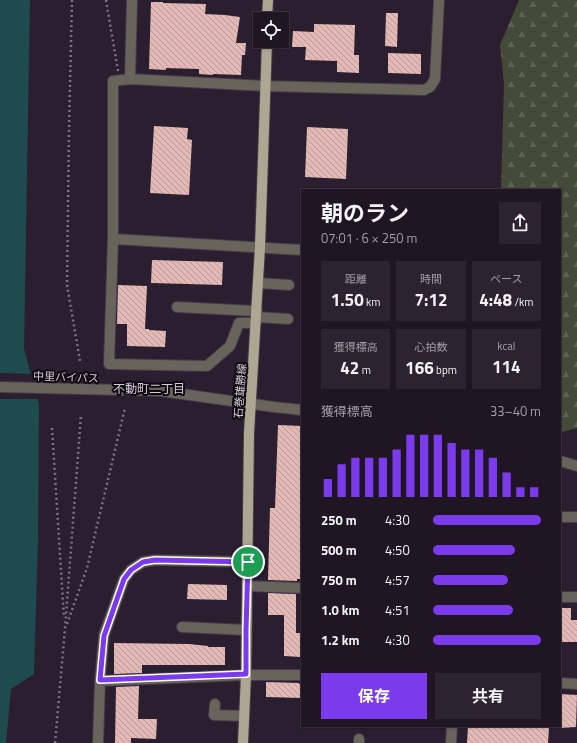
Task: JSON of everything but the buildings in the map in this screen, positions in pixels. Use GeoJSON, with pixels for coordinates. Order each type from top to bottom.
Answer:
{"type":"FeatureCollection","features":[{"type":"Feature","properties":{"kind":"main road"},"geometry":{"type":"LineString","coordinates":[[268,0],[268,12]]}},
{"type":"Feature","properties":{"kind":"main road","name":"石巻雄勝線"},"geometry":{"type":"LineString","coordinates":[[243,743],[248,586],[250,403],[257,317],[267,48]]}},
{"type":"Feature","properties":{"kind":"street"},"geometry":{"type":"LineString","coordinates":[[130,79],[132,0]]}},
{"type":"Feature","properties":{"kind":"street"},"geometry":{"type":"LineString","coordinates":[[257,317],[240,323],[230,346],[207,366],[109,364],[113,240],[113,81],[130,79],[266,86],[424,90],[430,87],[435,80],[439,0]]}},
{"type":"Feature","properties":{"kind":"street"},"geometry":{"type":"LineString","coordinates":[[113,240],[301,250]]}},
{"type":"Feature","properties":{"kind":"street"},"geometry":{"type":"LineString","coordinates":[[258,283],[289,285]]}},
{"type":"Feature","properties":{"kind":"street"},"geometry":{"type":"LineString","coordinates":[[177,307],[257,317],[288,319]]}},
{"type":"Feature","properties":{"kind":"street","name":"中里バイパス"},"geometry":{"type":"LineString","coordinates":[[0,387],[161,391],[301,410]]}},
{"type":"Feature","properties":{"kind":"street"},"geometry":{"type":"LineString","coordinates":[[561,461],[577,466]]}},
{"type":"Feature","properties":{"kind":"street"},"geometry":{"type":"LineString","coordinates":[[561,517],[577,517]]}},
{"type":"Feature","properties":{"kind":"street"},"geometry":{"type":"LineString","coordinates":[[98,743],[100,680],[104,636],[124,579],[131,570],[143,562],[155,560],[248,562]]}},
{"type":"Feature","properties":{"kind":"street"},"geometry":{"type":"LineString","coordinates":[[248,586],[301,588]]}},
{"type":"Feature","properties":{"kind":"street"},"geometry":{"type":"LineString","coordinates":[[561,597],[577,597]]}},
{"type":"Feature","properties":{"kind":"street"},"geometry":{"type":"LineString","coordinates":[[182,627],[246,630]]}},
{"type":"Feature","properties":{"kind":"street"},"geometry":{"type":"LineString","coordinates":[[100,680],[246,674],[301,675]]}},
{"type":"Feature","properties":{"kind":"street"},"geometry":{"type":"LineString","coordinates":[[561,683],[577,684]]}},
{"type":"Feature","properties":{"kind":"street"},"geometry":{"type":"LineString","coordinates":[[215,704],[214,715],[244,716]]}},
{"type":"Feature","properties":{"kind":"street"},"geometry":{"type":"LineString","coordinates":[[451,743],[452,727]]}},
{"type":"Feature","properties":{"kind":"path"},"geometry":{"type":"LineString","coordinates":[[72,0],[67,285],[80,362]]}},
{"type":"Feature","properties":{"kind":"path"},"geometry":{"type":"LineString","coordinates":[[106,0],[119,80]]}},
{"type":"Feature","properties":{"kind":"path"},"geometry":{"type":"LineString","coordinates":[[65,629],[87,568],[125,408]]}},
{"type":"Feature","properties":{"kind":"path"},"geometry":{"type":"LineString","coordinates":[[55,743],[81,415]]}},
{"type":"Feature","properties":{"kind":"path"},"geometry":{"type":"LineString","coordinates":[[52,428],[65,629]]}},
{"type":"Feature","properties":{"kind":"green space"},"geometry":{"type":"Polygon","coordinates":[[[519,0],[577,0],[577,428],[562,432],[561,189],[501,189],[504,84],[500,45],[519,0]]]}},
{"type":"Feature","properties":{"kind":"shaded area"},"geometry":{"type":"Polygon","coordinates":[[[0,0],[30,0],[24,349],[39,404],[38,541],[34,674],[11,689],[6,743],[0,743],[0,0]]]}},
{"type":"Feature","properties":{"kind":"pier"},"geometry":{"type":"Polygon","coordinates":[[[0,373],[33,374],[40,399],[0,399],[0,373]]]}},
{"type":"Feature","properties":{"kind":"district","name":"不動町二丁目"},"geometry":{"type":"Point","coordinates":[149,388]}},
{"type":"Feature","properties":{"kind":"route"},"geometry":{"type":"LineString","coordinates":[[155,560],[248,562],[246,674],[100,680],[104,636],[124,579],[131,570],[143,562],[155,560]]}}]}
